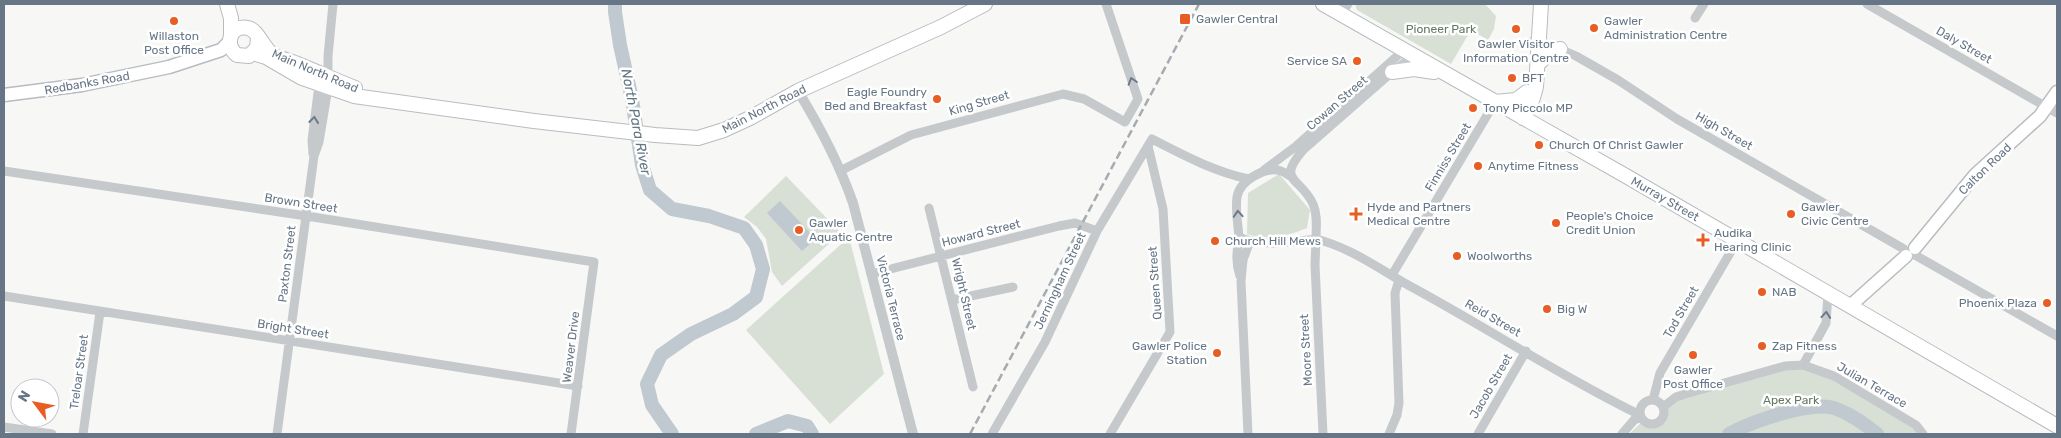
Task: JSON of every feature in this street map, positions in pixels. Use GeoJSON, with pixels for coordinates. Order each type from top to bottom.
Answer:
{"type":"FeatureCollection","features":[{"type":"Feature","properties":{"kind":"main road"},"geometry":{"type":"LineString","coordinates":[[227,4],[231,18],[230,38],[231,49],[239,56],[246,56],[253,54],[258,45],[258,38],[254,31],[246,28],[238,29],[230,38]]}},
{"type":"Feature","properties":{"kind":"main road"},"geometry":{"type":"LineString","coordinates":[[235,4],[246,28]]}},
{"type":"Feature","properties":{"kind":"main road","name":"Main North Road"},"geometry":{"type":"LineString","coordinates":[[258,38],[265,48],[278,58],[354,96],[655,136],[698,138],[724,130],[750,118],[798,91],[941,27],[985,4]]}},
{"type":"Feature","properties":{"kind":"main road","name":"Murray Street"},"geometry":{"type":"LineString","coordinates":[[1323,4],[1344,9],[1388,41],[2057,426]]}},
{"type":"Feature","properties":{"kind":"main road"},"geometry":{"type":"LineString","coordinates":[[1533,4],[1532,90],[1541,128]]}},
{"type":"Feature","properties":{"kind":"main road"},"geometry":{"type":"LineString","coordinates":[[1521,116],[1532,90],[1538,64],[1534,43],[1541,4]]}},
{"type":"Feature","properties":{"kind":"main road","name":"Redbanks Road"},"geometry":{"type":"LineString","coordinates":[[4,95],[82,86],[169,67],[222,50],[230,38]]}},
{"type":"Feature","properties":{"kind":"main road"},"geometry":{"type":"LineString","coordinates":[[1538,64],[1551,51],[1560,49]]}},
{"type":"Feature","properties":{"kind":"main road","name":"Main North Road"},"geometry":{"type":"LineString","coordinates":[[253,54],[266,57],[284,69],[323,81]]}},
{"type":"Feature","properties":{"kind":"main road","name":"Redbanks Road"},"geometry":{"type":"LineString","coordinates":[[169,67],[188,67],[228,56],[239,56]]}},
{"type":"Feature","properties":{"kind":"main road"},"geometry":{"type":"LineString","coordinates":[[1392,66],[1403,69],[1417,68],[1445,74]]}},
{"type":"Feature","properties":{"kind":"main road"},"geometry":{"type":"LineString","coordinates":[[1495,102],[1516,100],[1532,90]]}},
{"type":"Feature","properties":{"kind":"main road","name":"Calton Road"},"geometry":{"type":"LineString","coordinates":[[1850,306],[1910,252],[1975,174],[2031,125],[2052,110],[2057,92]]}},
{"type":"Feature","properties":{"kind":"street","name":"Paxton Street"},"geometry":{"type":"LineString","coordinates":[[277,434],[314,156],[319,142],[323,66],[328,56],[333,4]]}},
{"type":"Feature","properties":{"kind":"street","name":"King Street"},"geometry":{"type":"LineString","coordinates":[[842,170],[911,135],[1064,94],[1084,98],[1125,122],[1138,99],[1106,4]]}},
{"type":"Feature","properties":{"kind":"street"},"geometry":{"type":"LineString","coordinates":[[1695,18],[1704,4]]}},
{"type":"Feature","properties":{"kind":"street","name":"Daly Street"},"geometry":{"type":"LineString","coordinates":[[1867,4],[2052,110]]}},
{"type":"Feature","properties":{"kind":"street"},"geometry":{"type":"LineString","coordinates":[[1388,41],[1393,49],[1392,66]]}},
{"type":"Feature","properties":{"kind":"street","name":"High Street"},"geometry":{"type":"LineString","coordinates":[[1534,43],[1551,45],[1576,56],[1618,80],[1677,119],[2057,336]]}},
{"type":"Feature","properties":{"kind":"street","name":"Cowan Street"},"geometry":{"type":"LineString","coordinates":[[1262,172],[1409,53]]}},
{"type":"Feature","properties":{"kind":"street","name":"Cowan Street"},"geometry":{"type":"LineString","coordinates":[[1292,177],[1290,169],[1292,162],[1392,66]]}},
{"type":"Feature","properties":{"kind":"street","name":"Victoria Terrace"},"geometry":{"type":"LineString","coordinates":[[798,91],[821,128],[842,170],[860,224],[913,434]]}},
{"type":"Feature","properties":{"kind":"street","name":"Finniss Street"},"geometry":{"type":"LineString","coordinates":[[1389,434],[1397,415],[1399,403],[1396,278],[1495,102]]}},
{"type":"Feature","properties":{"kind":"street"},"geometry":{"type":"LineString","coordinates":[[1150,142],[1235,176],[1249,179]]}},
{"type":"Feature","properties":{"kind":"street","name":"Jerningham Street"},"geometry":{"type":"LineString","coordinates":[[992,434],[1045,342],[1097,230],[1150,142]]}},
{"type":"Feature","properties":{"kind":"street","name":"Queen Street"},"geometry":{"type":"LineString","coordinates":[[1110,434],[1170,332],[1163,209],[1150,142]]}},
{"type":"Feature","properties":{"kind":"street"},"geometry":{"type":"LineString","coordinates":[[1239,237],[1250,241],[1296,242],[1316,240],[1316,214],[1312,201],[1292,177],[1278,170],[1262,172],[1244,184],[1237,196],[1239,237],[1236,264],[1241,281]]}},
{"type":"Feature","properties":{"kind":"street","name":"Brown Street"},"geometry":{"type":"LineString","coordinates":[[4,171],[306,216],[594,262]]}},
{"type":"Feature","properties":{"kind":"street","name":"Wright Street"},"geometry":{"type":"LineString","coordinates":[[929,208],[973,387]]}},
{"type":"Feature","properties":{"kind":"street","name":"Howard Street"},"geometry":{"type":"LineString","coordinates":[[872,274],[1060,226],[1081,224],[1097,230]]}},
{"type":"Feature","properties":{"kind":"street","name":"Reid Street"},"geometry":{"type":"LineString","coordinates":[[1316,224],[1332,244]]}},
{"type":"Feature","properties":{"kind":"street","name":"Reid Street"},"geometry":{"type":"LineString","coordinates":[[1316,240],[1332,244],[1396,278],[1526,351],[1572,380],[1642,418]]}},
{"type":"Feature","properties":{"kind":"street","name":"Moore Street"},"geometry":{"type":"LineString","coordinates":[[1316,240],[1315,265],[1322,434]]}},
{"type":"Feature","properties":{"kind":"street"},"geometry":{"type":"LineString","coordinates":[[1248,434],[1241,281],[1243,260],[1250,241]]}},
{"type":"Feature","properties":{"kind":"street","name":"Tod Street"},"geometry":{"type":"LineString","coordinates":[[1653,400],[1660,373],[1737,241]]}},
{"type":"Feature","properties":{"kind":"street","name":"Moore Street"},"geometry":{"type":"LineString","coordinates":[[1296,242],[1308,245],[1313,253],[1315,265]]}},
{"type":"Feature","properties":{"kind":"street","name":"Weaver Drive"},"geometry":{"type":"LineString","coordinates":[[571,434],[594,262]]}},
{"type":"Feature","properties":{"kind":"street"},"geometry":{"type":"LineString","coordinates":[[952,300],[1013,287]]}},
{"type":"Feature","properties":{"kind":"street"},"geometry":{"type":"LineString","coordinates":[[1663,407],[1676,397],[1685,394],[1785,366],[1803,365],[1826,323],[1828,294]]}},
{"type":"Feature","properties":{"kind":"street","name":"Bright Street"},"geometry":{"type":"LineString","coordinates":[[4,296],[578,386]]}},
{"type":"Feature","properties":{"kind":"street","name":"Treloar Street"},"geometry":{"type":"LineString","coordinates":[[83,434],[100,312]]}},
{"type":"Feature","properties":{"kind":"street","name":"Jacob Street"},"geometry":{"type":"LineString","coordinates":[[1478,434],[1526,351]]}},
{"type":"Feature","properties":{"kind":"street","name":"Julian Terrace"},"geometry":{"type":"LineString","coordinates":[[1803,365],[1834,376],[1916,425],[1923,434]]}},
{"type":"Feature","properties":{"kind":"street"},"geometry":{"type":"LineString","coordinates":[[1622,434],[1634,420],[1642,418],[1652,424],[1659,422],[1664,414],[1663,407],[1659,402],[1650,400],[1642,406],[1642,418],[1641,423],[1629,434]]}},
{"type":"Feature","properties":{"kind":"street"},"geometry":{"type":"LineString","coordinates":[[4,427],[52,434]]}},
{"type":"Feature","properties":{"kind":"green space","name":"Pioneer Park"},"geometry":{"type":"Polygon","coordinates":[[[1355,4],[1485,4],[1496,16],[1494,29],[1488,40],[1471,30],[1451,64],[1357,10],[1355,4]]]}},
{"type":"Feature","properties":{"kind":"green space"},"geometry":{"type":"Polygon","coordinates":[[[1279,174],[1310,210],[1307,228],[1277,237],[1247,234],[1248,193],[1279,174]]]}},
{"type":"Feature","properties":{"kind":"green space","name":"Gawler Aquatic Centre"},"geometry":{"type":"Polygon","coordinates":[[[786,176],[841,233],[782,286],[772,272],[766,239],[757,227],[744,217],[786,176]]]}},
{"type":"Feature","properties":{"kind":"green space"},"geometry":{"type":"Polygon","coordinates":[[[849,237],[884,374],[830,424],[746,330],[849,237]]]}},
{"type":"Feature","properties":{"kind":"green space","name":"Apex Park"},"geometry":{"type":"Polygon","coordinates":[[[1785,366],[1820,370],[1923,434],[1629,434],[1641,423],[1652,425],[1663,419],[1664,409],[1676,397],[1785,366]]]}},
{"type":"Feature","properties":{"kind":"shaded area"},"geometry":{"type":"Polygon","coordinates":[[[780,201],[816,239],[802,251],[767,213],[780,201]]]}},
{"type":"Feature","properties":{"kind":"waterway","name":"North Para River"},"geometry":{"type":"LineString","coordinates":[[615,4],[620,45],[632,99],[642,165],[650,190],[672,209],[709,216],[744,228],[756,245],[763,269],[756,297],[733,314],[691,334],[661,355],[647,384],[652,405],[672,434]]}},
{"type":"Feature","properties":{"kind":"waterway"},"geometry":{"type":"LineString","coordinates":[[1729,434],[1765,419],[1810,407],[1834,408],[1846,413],[1877,434]]}},
{"type":"Feature","properties":{"kind":"waterway","name":"North Para River"},"geometry":{"type":"LineString","coordinates":[[756,434],[788,421],[807,426],[812,434]]}},
{"type":"Feature","properties":{"kind":"railway"},"geometry":{"type":"LineString","coordinates":[[970,434],[1199,4]]}},
{"type":"Feature","properties":{"kind":"place","name":"Gawler Central"},"geometry":{"type":"Point","coordinates":[1185,19]}},
{"type":"Feature","properties":{"kind":"place","name":"Willaston Post Office"},"geometry":{"type":"Point","coordinates":[174,21]}},
{"type":"Feature","properties":{"kind":"place","name":"Gawler Administration Centre"},"geometry":{"type":"Point","coordinates":[1594,28]}},
{"type":"Feature","properties":{"kind":"place","name":"Gawler Visitor Information Centre"},"geometry":{"type":"Point","coordinates":[1516,29]}},
{"type":"Feature","properties":{"kind":"place","name":"Service SA"},"geometry":{"type":"Point","coordinates":[1357,61]}},
{"type":"Feature","properties":{"kind":"place","name":"BFT"},"geometry":{"type":"Point","coordinates":[1512,78]}},
{"type":"Feature","properties":{"kind":"place","name":"Eagle Foundry Bed and Breakfast"},"geometry":{"type":"Point","coordinates":[937,99]}},
{"type":"Feature","properties":{"kind":"place","name":"Tony Piccolo MP"},"geometry":{"type":"Point","coordinates":[1473,108]}},
{"type":"Feature","properties":{"kind":"place","name":"Church Of Christ Gawler"},"geometry":{"type":"Point","coordinates":[1539,145]}},
{"type":"Feature","properties":{"kind":"place","name":"Anytime Fitness"},"geometry":{"type":"Point","coordinates":[1478,166]}},
{"type":"Feature","properties":{"kind":"place","name":"Hyde and Partners Medical Centre"},"geometry":{"type":"Point","coordinates":[1356,214]}},
{"type":"Feature","properties":{"kind":"place","name":"Gawler Civic Centre"},"geometry":{"type":"Point","coordinates":[1791,214]}},
{"type":"Feature","properties":{"kind":"place","name":"People's Choice Credit Union"},"geometry":{"type":"Point","coordinates":[1556,223]}},
{"type":"Feature","properties":{"kind":"place","name":"Gawler Aquatic Centre"},"geometry":{"type":"Point","coordinates":[799,230]}},
{"type":"Feature","properties":{"kind":"place","name":"Audika Hearing Clinic"},"geometry":{"type":"Point","coordinates":[1703,240]}},
{"type":"Feature","properties":{"kind":"place","name":"Church Hill Mews"},"geometry":{"type":"Point","coordinates":[1215,241]}},
{"type":"Feature","properties":{"kind":"place","name":"Woolworths"},"geometry":{"type":"Point","coordinates":[1457,256]}},
{"type":"Feature","properties":{"kind":"place","name":"NAB"},"geometry":{"type":"Point","coordinates":[1762,292]}},
{"type":"Feature","properties":{"kind":"place","name":"Phoenix Plaza"},"geometry":{"type":"Point","coordinates":[2047,303]}},
{"type":"Feature","properties":{"kind":"place","name":"Big W"},"geometry":{"type":"Point","coordinates":[1547,309]}},
{"type":"Feature","properties":{"kind":"place","name":"Zap Fitness"},"geometry":{"type":"Point","coordinates":[1762,346]}},
{"type":"Feature","properties":{"kind":"place","name":"Gawler Police Station"},"geometry":{"type":"Point","coordinates":[1217,353]}},
{"type":"Feature","properties":{"kind":"place","name":"Gawler Post Office"},"geometry":{"type":"Point","coordinates":[1693,355]}}]}
